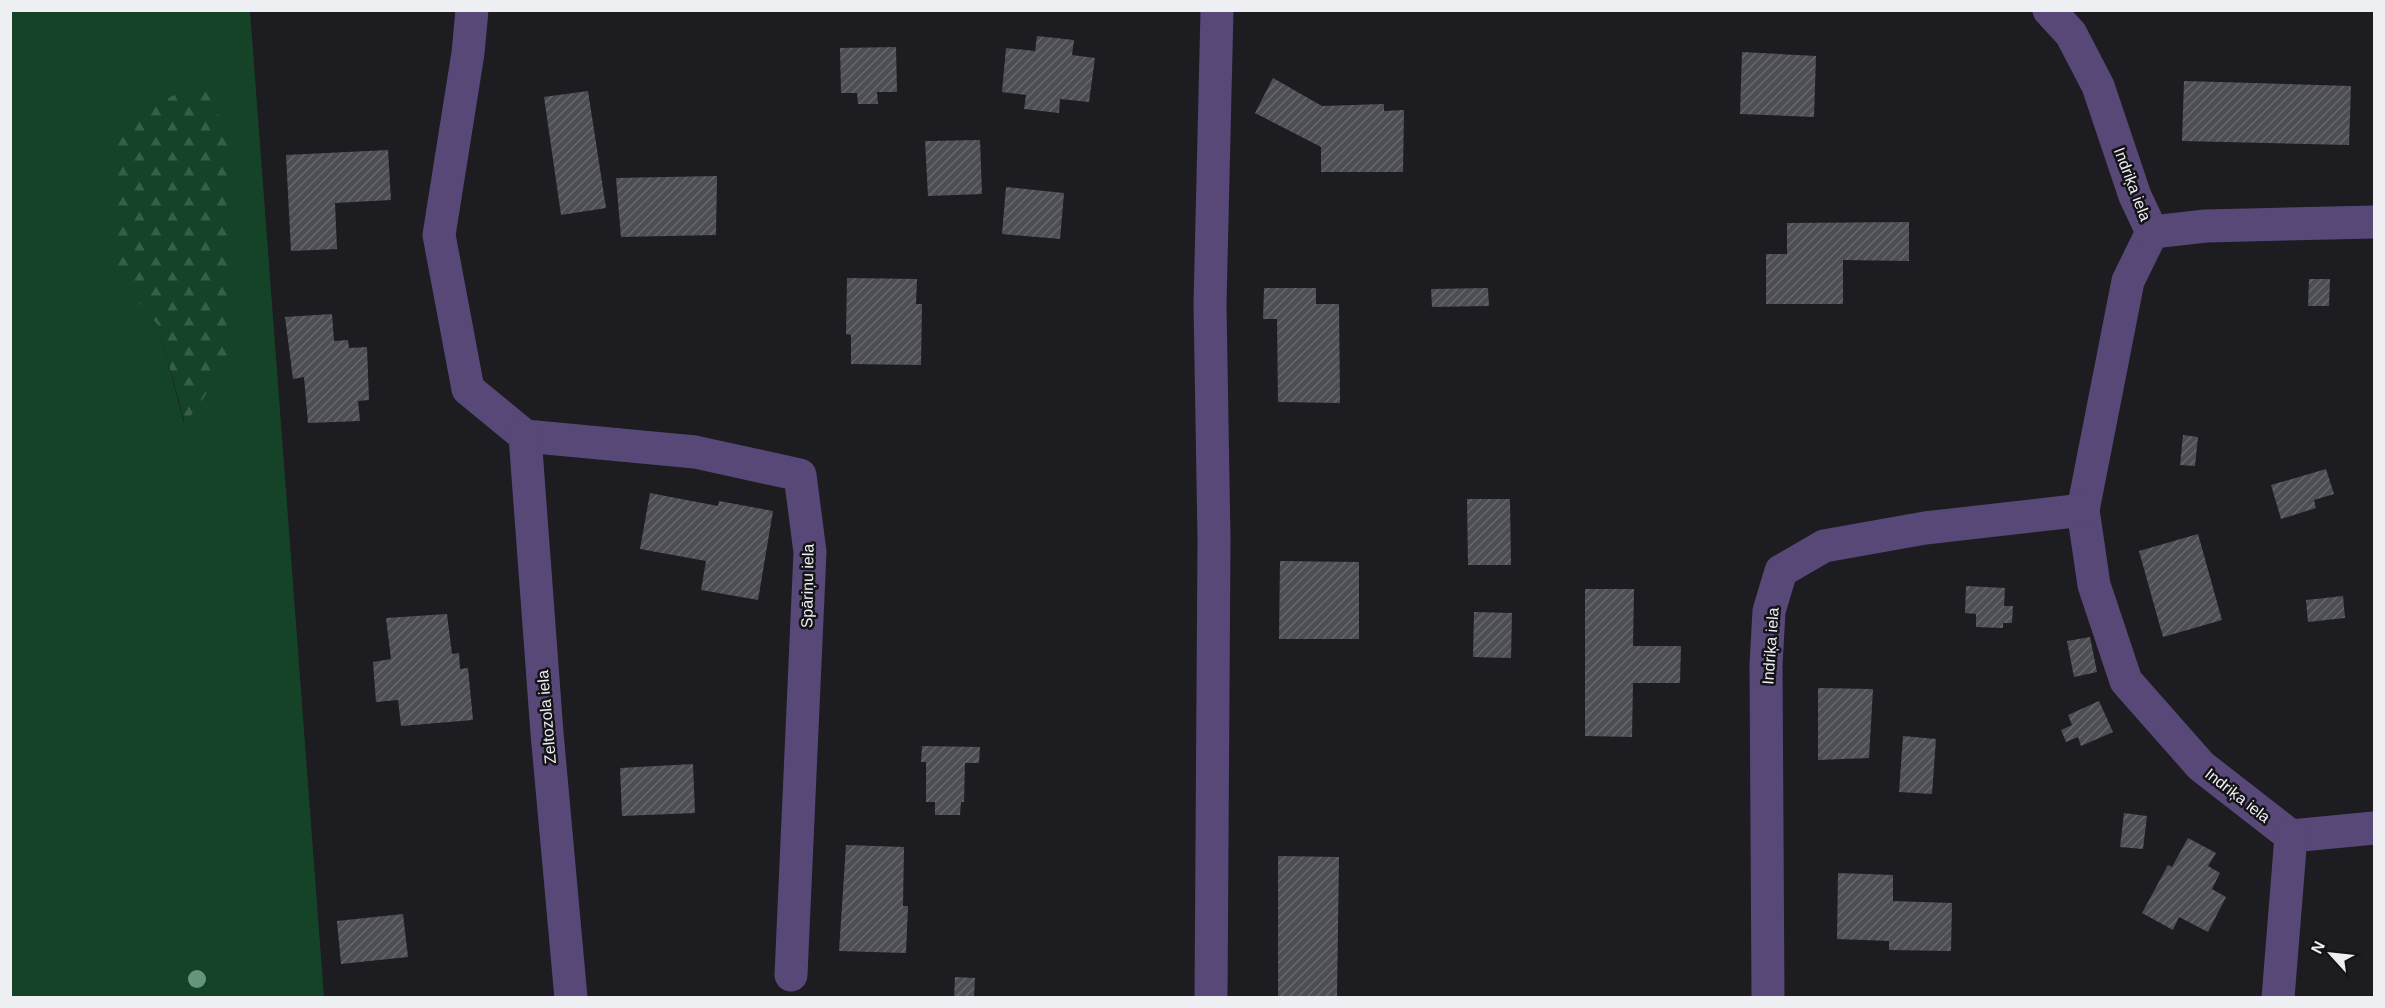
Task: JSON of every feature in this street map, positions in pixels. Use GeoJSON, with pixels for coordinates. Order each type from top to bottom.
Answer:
{"type":"FeatureCollection","features":[{"type":"Feature","properties":{"kind":"street"},"geometry":{"type":"LineString","coordinates":[[472,10],[468,53],[440,235],[468,390],[525,436]]}},
{"type":"Feature","properties":{"kind":"street"},"geometry":{"type":"LineString","coordinates":[[1211,998],[1214,538],[1210,304],[1217,10]]}},
{"type":"Feature","properties":{"kind":"street","name":"Indriķa iela"},"geometry":{"type":"LineString","coordinates":[[2049,10],[2071,34],[2098,86],[2135,196],[2152,232],[2128,281],[2084,510],[2094,585],[2126,681],[2201,766],[2291,836]]}},
{"type":"Feature","properties":{"kind":"street"},"geometry":{"type":"LineString","coordinates":[[2152,232],[2206,226],[2374,222]]}},
{"type":"Feature","properties":{"kind":"street","name":"Spāriņu iela"},"geometry":{"type":"LineString","coordinates":[[525,436],[695,452],[801,475],[810,552],[791,975]]}},
{"type":"Feature","properties":{"kind":"street","name":"Zeltozola iela"},"geometry":{"type":"LineString","coordinates":[[525,436],[547,733],[571,998]]}},
{"type":"Feature","properties":{"kind":"street","name":"Indriķa iela"},"geometry":{"type":"LineString","coordinates":[[1768,998],[1766,665],[1769,611],[1781,571],[1824,546],[1925,528],[2084,510]]}},
{"type":"Feature","properties":{"kind":"street"},"geometry":{"type":"LineString","coordinates":[[2278,998],[2291,836],[2374,828]]}},
{"type":"Feature","properties":{"kind":"green space"},"geometry":{"type":"Polygon","coordinates":[[[10,11],[250,11],[324,997],[11,997],[10,11]],[[158,325],[184,423],[233,356],[158,325]]]}},
{"type":"Feature","properties":{"kind":"green space"},"geometry":{"type":"Polygon","coordinates":[[[205,80],[230,146],[233,356],[185,424],[158,325],[117,276],[113,125],[205,80]]]}},
{"type":"Feature","properties":{"kind":"building"},"geometry":{"type":"Polygon","coordinates":[[[1037,36],[1074,40],[1072,55],[1095,58],[1089,102],[1060,99],[1059,113],[1024,109],[1026,95],[1002,92],[1006,48],[1035,51],[1037,36]]]}},
{"type":"Feature","properties":{"kind":"building"},"geometry":{"type":"Polygon","coordinates":[[[896,47],[897,92],[877,92],[878,104],[858,104],[857,93],[841,93],[840,48],[896,47]]]}},
{"type":"Feature","properties":{"kind":"building"},"geometry":{"type":"Polygon","coordinates":[[[1742,52],[1816,56],[1814,117],[1740,114],[1742,52]]]}},
{"type":"Feature","properties":{"kind":"building"},"geometry":{"type":"Polygon","coordinates":[[[1273,78],[1322,106],[1384,104],[1384,111],[1404,110],[1403,172],[1321,172],[1321,147],[1255,113],[1273,78]]]}},
{"type":"Feature","properties":{"kind":"building"},"geometry":{"type":"Polygon","coordinates":[[[2184,81],[2351,86],[2349,145],[2182,141],[2184,81]]]}},
{"type":"Feature","properties":{"kind":"building"},"geometry":{"type":"Polygon","coordinates":[[[588,91],[606,208],[561,215],[544,97],[588,91]]]}},
{"type":"Feature","properties":{"kind":"building"},"geometry":{"type":"Polygon","coordinates":[[[980,140],[982,194],[928,196],[925,141],[980,140]]]}},
{"type":"Feature","properties":{"kind":"building"},"geometry":{"type":"Polygon","coordinates":[[[388,150],[391,200],[335,203],[337,249],[291,251],[286,155],[388,150]]]}},
{"type":"Feature","properties":{"kind":"building"},"geometry":{"type":"Polygon","coordinates":[[[717,176],[716,235],[621,237],[616,178],[717,176]]]}},
{"type":"Feature","properties":{"kind":"building"},"geometry":{"type":"Polygon","coordinates":[[[1006,187],[1064,193],[1060,239],[1002,234],[1006,187]]]}},
{"type":"Feature","properties":{"kind":"building"},"geometry":{"type":"Polygon","coordinates":[[[1909,222],[1909,261],[1843,260],[1843,304],[1766,304],[1766,254],[1787,254],[1787,223],[1909,222]]]}},
{"type":"Feature","properties":{"kind":"building"},"geometry":{"type":"Polygon","coordinates":[[[847,278],[917,279],[916,304],[922,304],[921,365],[851,364],[851,335],[846,334],[847,278]]]}},
{"type":"Feature","properties":{"kind":"building"},"geometry":{"type":"Polygon","coordinates":[[[2309,279],[2330,279],[2329,306],[2308,306],[2309,279]]]}},
{"type":"Feature","properties":{"kind":"building"},"geometry":{"type":"Polygon","coordinates":[[[1264,288],[1316,288],[1316,304],[1339,304],[1340,403],[1278,402],[1277,319],[1263,319],[1264,288]]]}},
{"type":"Feature","properties":{"kind":"building"},"geometry":{"type":"Polygon","coordinates":[[[1488,288],[1489,306],[1432,307],[1431,289],[1488,288]]]}},
{"type":"Feature","properties":{"kind":"building"},"geometry":{"type":"Polygon","coordinates":[[[332,314],[334,341],[348,340],[349,348],[367,347],[369,400],[358,401],[360,421],[308,423],[304,377],[293,379],[285,317],[332,314]]]}},
{"type":"Feature","properties":{"kind":"building"},"geometry":{"type":"Polygon","coordinates":[[[2183,435],[2198,437],[2195,466],[2180,465],[2183,435]]]}},
{"type":"Feature","properties":{"kind":"building"},"geometry":{"type":"Polygon","coordinates":[[[2326,469],[2334,494],[2314,500],[2316,508],[2281,519],[2271,485],[2326,469]]]}},
{"type":"Feature","properties":{"kind":"building"},"geometry":{"type":"Polygon","coordinates":[[[650,493],[718,506],[719,501],[773,511],[758,600],[701,590],[706,561],[640,549],[650,493]]]}},
{"type":"Feature","properties":{"kind":"building"},"geometry":{"type":"Polygon","coordinates":[[[1467,499],[1510,499],[1511,565],[1468,565],[1467,499]]]}},
{"type":"Feature","properties":{"kind":"building"},"geometry":{"type":"Polygon","coordinates":[[[2198,534],[2222,620],[2163,637],[2139,551],[2198,534]]]}},
{"type":"Feature","properties":{"kind":"building"},"geometry":{"type":"Polygon","coordinates":[[[1280,561],[1359,562],[1359,639],[1279,639],[1280,561]]]}},
{"type":"Feature","properties":{"kind":"building"},"geometry":{"type":"Polygon","coordinates":[[[1966,586],[2005,588],[2004,606],[2013,606],[2012,623],[2003,623],[2003,628],[1976,627],[1976,614],[1965,613],[1966,586]]]}},
{"type":"Feature","properties":{"kind":"building"},"geometry":{"type":"Polygon","coordinates":[[[1585,589],[1634,589],[1633,646],[1681,646],[1680,683],[1633,683],[1632,737],[1585,736],[1585,589]]]}},
{"type":"Feature","properties":{"kind":"building"},"geometry":{"type":"Polygon","coordinates":[[[2343,596],[2345,618],[2308,622],[2306,600],[2343,596]]]}},
{"type":"Feature","properties":{"kind":"building"},"geometry":{"type":"Polygon","coordinates":[[[1474,612],[1512,613],[1511,658],[1473,657],[1474,612]]]}},
{"type":"Feature","properties":{"kind":"building"},"geometry":{"type":"Polygon","coordinates":[[[447,614],[452,654],[459,653],[460,669],[468,668],[473,720],[401,726],[398,700],[376,702],[373,662],[391,659],[386,618],[447,614]]]}},
{"type":"Feature","properties":{"kind":"building"},"geometry":{"type":"Polygon","coordinates":[[[2090,637],[2097,672],[2074,677],[2067,641],[2090,637]]]}},
{"type":"Feature","properties":{"kind":"building"},"geometry":{"type":"Polygon","coordinates":[[[1818,688],[1873,689],[1869,758],[1818,760],[1818,688]]]}},
{"type":"Feature","properties":{"kind":"building"},"geometry":{"type":"Polygon","coordinates":[[[2099,701],[2113,732],[2081,746],[2078,737],[2066,742],[2061,730],[2072,725],[2068,715],[2099,701]]]}},
{"type":"Feature","properties":{"kind":"building"},"geometry":{"type":"Polygon","coordinates":[[[1903,736],[1936,739],[1932,794],[1899,792],[1903,736]]]}},
{"type":"Feature","properties":{"kind":"building"},"geometry":{"type":"Polygon","coordinates":[[[922,746],[980,747],[979,763],[965,763],[964,802],[961,802],[960,815],[935,815],[935,802],[926,802],[926,762],[921,762],[922,746]]]}},
{"type":"Feature","properties":{"kind":"building"},"geometry":{"type":"Polygon","coordinates":[[[693,764],[695,813],[622,816],[620,768],[693,764]]]}},
{"type":"Feature","properties":{"kind":"building"},"geometry":{"type":"Polygon","coordinates":[[[2124,813],[2147,816],[2143,849],[2120,847],[2124,813]]]}},
{"type":"Feature","properties":{"kind":"building"},"geometry":{"type":"Polygon","coordinates":[[[2188,838],[2216,853],[2208,866],[2220,873],[2212,889],[2226,897],[2208,932],[2179,917],[2173,930],[2142,913],[2168,865],[2172,867],[2188,838]]]}},
{"type":"Feature","properties":{"kind":"building"},"geometry":{"type":"Polygon","coordinates":[[[846,845],[904,847],[903,906],[908,906],[906,953],[839,951],[846,845]]]}},
{"type":"Feature","properties":{"kind":"building"},"geometry":{"type":"Polygon","coordinates":[[[1278,856],[1339,857],[1337,998],[1278,998],[1278,856]]]}},
{"type":"Feature","properties":{"kind":"building"},"geometry":{"type":"Polygon","coordinates":[[[1838,873],[1893,875],[1893,901],[1952,903],[1951,951],[1889,950],[1889,941],[1837,939],[1838,873]]]}},
{"type":"Feature","properties":{"kind":"building"},"geometry":{"type":"Polygon","coordinates":[[[403,914],[408,957],[341,964],[337,921],[403,914]]]}},
{"type":"Feature","properties":{"kind":"building"},"geometry":{"type":"Polygon","coordinates":[[[955,977],[975,978],[974,998],[954,998],[955,977]]]}}]}
